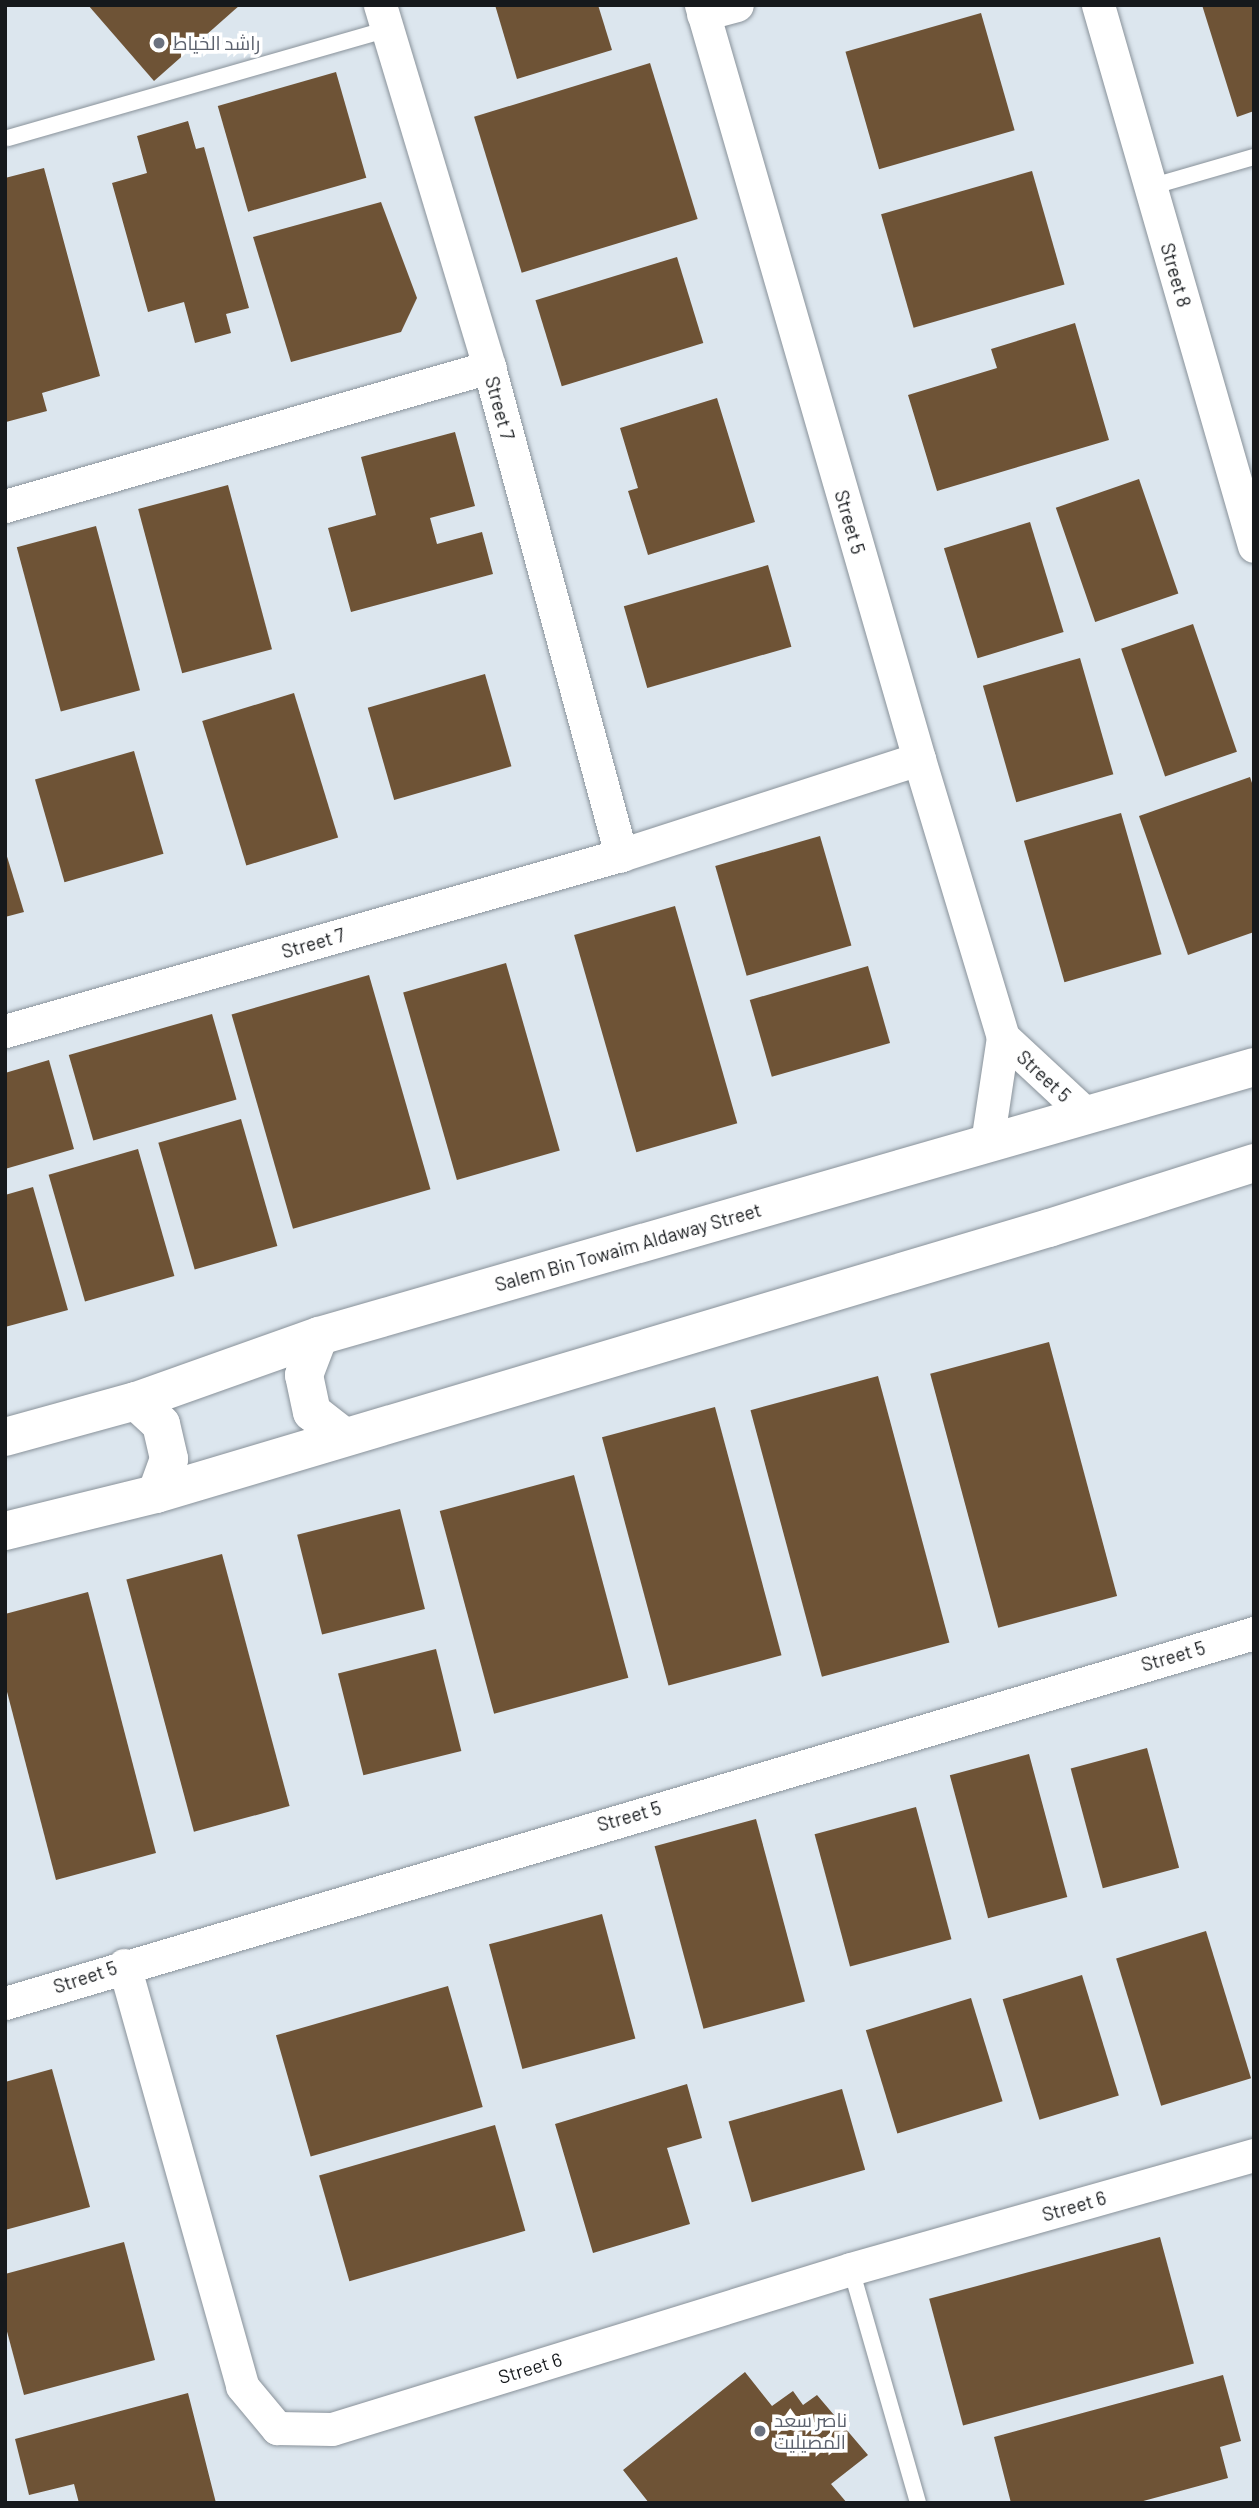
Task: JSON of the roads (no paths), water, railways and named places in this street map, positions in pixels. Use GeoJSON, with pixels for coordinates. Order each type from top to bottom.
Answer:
{"type":"FeatureCollection","features":[{"type":"Feature","properties":{"kind":"street"},"geometry":{"type":"LineString","coordinates":[[702,10],[737,5]]}},
{"type":"Feature","properties":{"kind":"street","name":"Street 8"},"geometry":{"type":"LineString","coordinates":[[1098,5],[1254,545]]}},
{"type":"Feature","properties":{"kind":"street","name":"Street 5"},"geometry":{"type":"LineString","coordinates":[[702,10],[919,760],[1003,1037],[987,1143]]}},
{"type":"Feature","properties":{"kind":"street","name":"Street 7"},"geometry":{"type":"LineString","coordinates":[[384,17],[489,367],[621,855]]}},
{"type":"Feature","properties":{"kind":"street","name":"Street 7"},"geometry":{"type":"LineString","coordinates":[[5,506],[489,367]]}},
{"type":"Feature","properties":{"kind":"street","name":"Street 7"},"geometry":{"type":"LineString","coordinates":[[5,1031],[621,855],[919,760]]}},
{"type":"Feature","properties":{"kind":"street","name":"Street 5"},"geometry":{"type":"LineString","coordinates":[[1003,1037],[1086,1114]]}},
{"type":"Feature","properties":{"kind":"street","name":"Salem Bin Towaim Aldaway Street"},"geometry":{"type":"LineString","coordinates":[[5,1437],[136,1401],[320,1336],[1254,1067]]}},
{"type":"Feature","properties":{"kind":"street"},"geometry":{"type":"LineString","coordinates":[[5,1531],[156,1494],[343,1436],[1036,1232],[1254,1163]]}},
{"type":"Feature","properties":{"kind":"street"},"geometry":{"type":"LineString","coordinates":[[320,1336],[304,1376],[313,1412],[343,1436]]}},
{"type":"Feature","properties":{"kind":"street"},"geometry":{"type":"LineString","coordinates":[[136,1401],[161,1424],[169,1459],[156,1494]]}},
{"type":"Feature","properties":{"kind":"street","name":"Street 5"},"geometry":{"type":"LineString","coordinates":[[5,2003],[124,1965],[1254,1633]]}},
{"type":"Feature","properties":{"kind":"street","name":"Street 6"},"geometry":{"type":"LineString","coordinates":[[124,1965],[242,2386],[277,2428],[332,2429],[851,2269],[1253,2158]]}},
{"type":"Feature","properties":{"kind":"lane"},"geometry":{"type":"LineString","coordinates":[[8,138],[384,17]]}},
{"type":"Feature","properties":{"kind":"lane"},"geometry":{"type":"LineString","coordinates":[[1150,187],[1254,157]]}},
{"type":"Feature","properties":{"kind":"lane"},"geometry":{"type":"LineString","coordinates":[[851,2269],[918,2503]]}},
{"type":"Feature","properties":{"kind":"place","name":"راشد الخياط"},"geometry":{"type":"Point","coordinates":[159,43]}},
{"type":"Feature","properties":{"kind":"place","name":"ناصر سعد المصيليت"},"geometry":{"type":"Point","coordinates":[760,2431]}}]}
